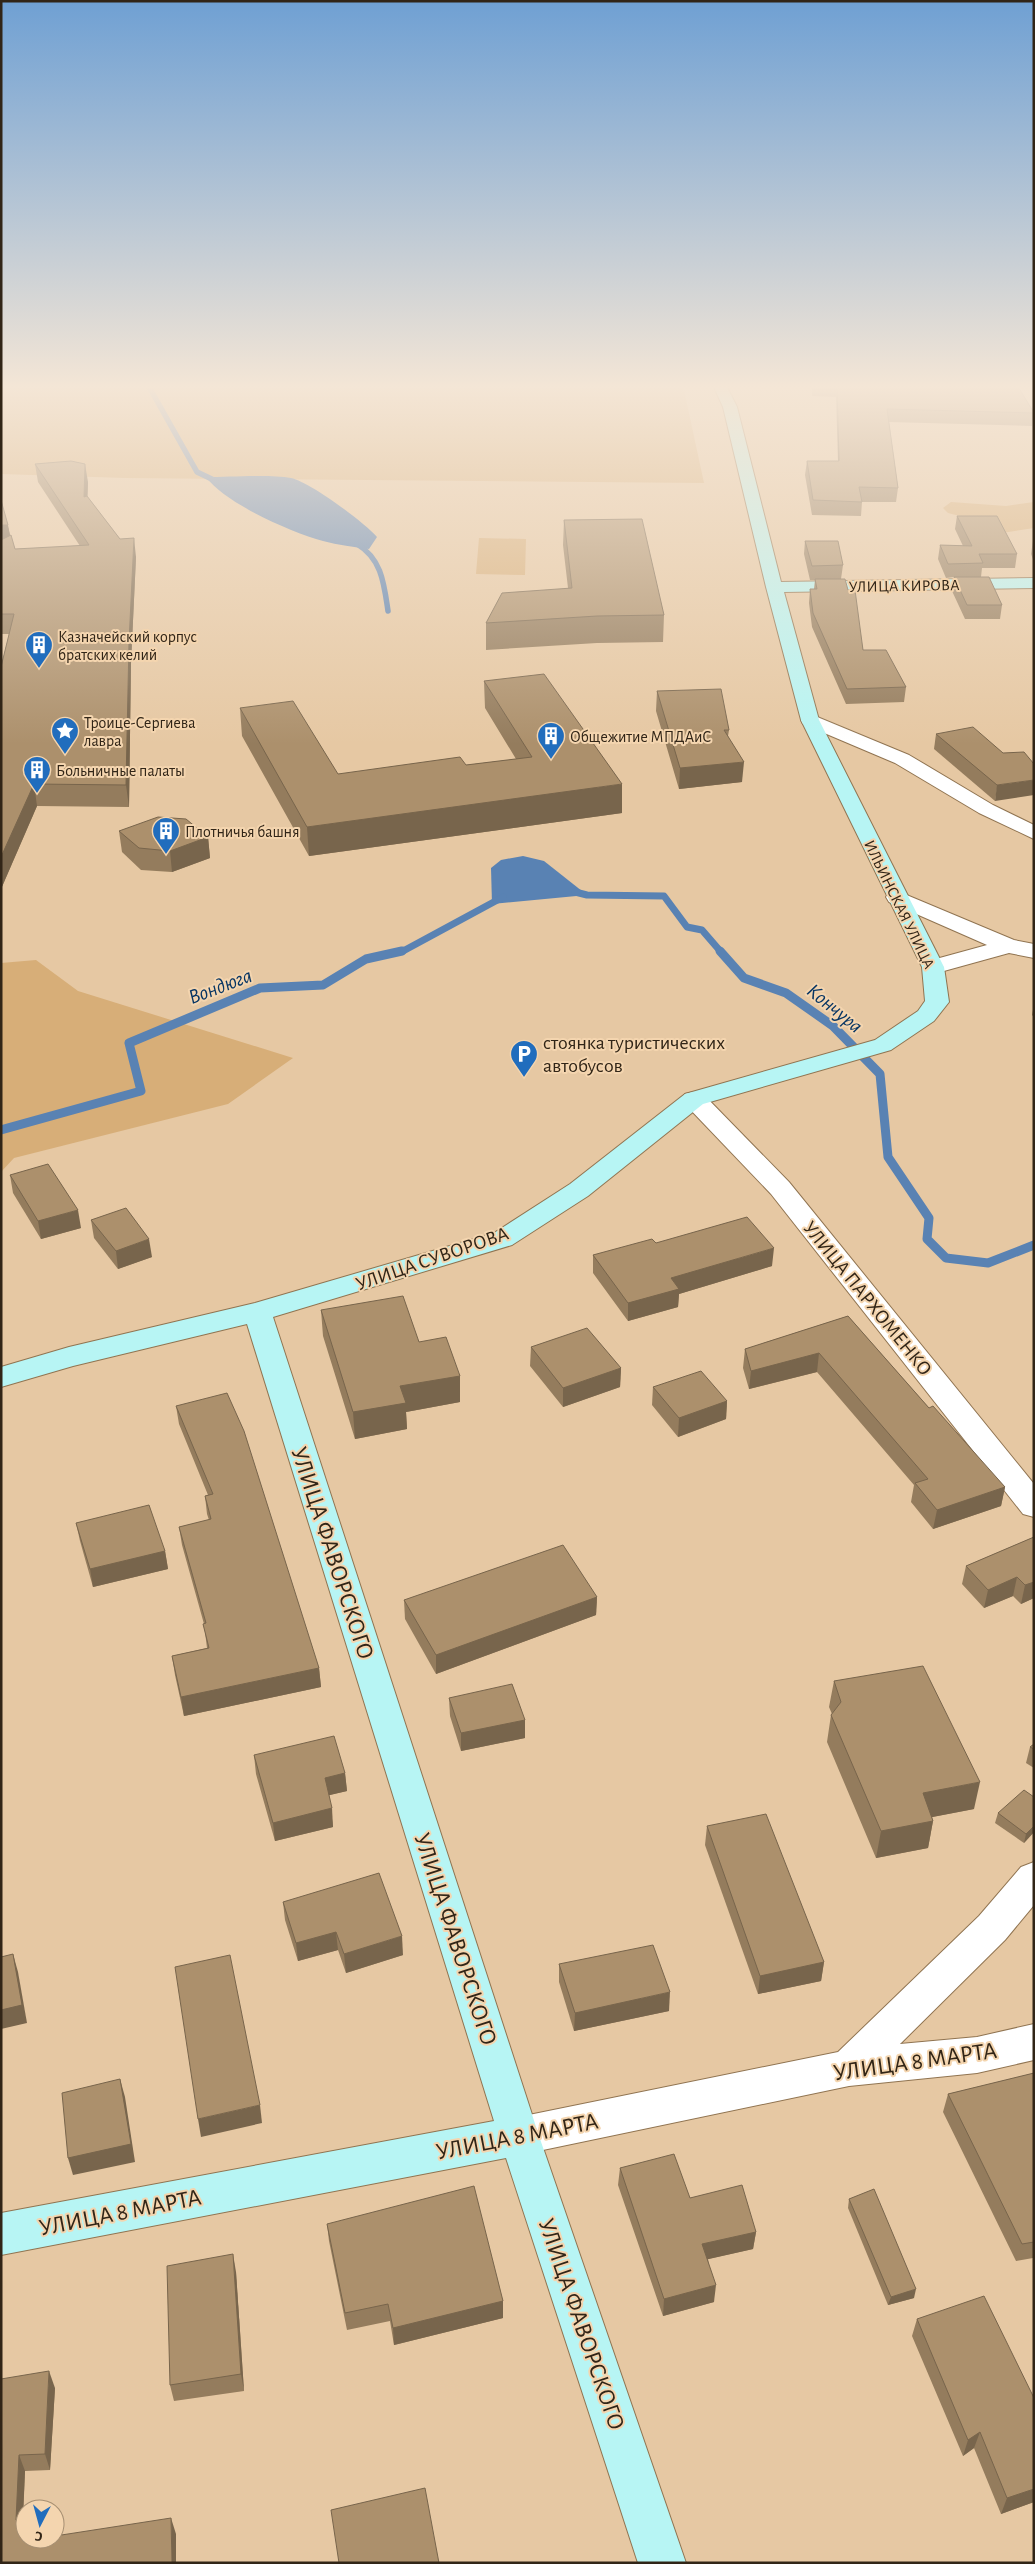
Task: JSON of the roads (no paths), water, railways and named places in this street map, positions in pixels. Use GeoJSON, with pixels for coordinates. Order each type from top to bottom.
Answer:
{"type":"FeatureCollection","features":[{"type":"Feature","properties":{"kind":"main road","name":"ИЛЬИНСКАЯ УЛИЦА"},"geometry":{"type":"LineString","coordinates":[[754,505],[810,720],[933,967],[937,1002],[926,1016],[883,1045],[826,1060]]}},
{"type":"Feature","properties":{"kind":"main road","name":"УЛИЦА КИРОВА"},"geometry":{"type":"LineString","coordinates":[[774,587],[1034,583]]}},
{"type":"Feature","properties":{"kind":"main road","name":"УЛИЦА СУВОРОВА"},"geometry":{"type":"LineString","coordinates":[[1,1377],[69,1357],[257,1312],[388,1276],[502,1239],[579,1190],[694,1099],[826,1060]]}},
{"type":"Feature","properties":{"kind":"main road","name":"УЛИЦА ФАВОРСКОГО"},"geometry":{"type":"LineString","coordinates":[[257,1312],[519,2136],[662,2563]]}},
{"type":"Feature","properties":{"kind":"main road","name":"УЛИЦА 8 МАРТА"},"geometry":{"type":"LineString","coordinates":[[1,2234],[519,2136]]}},
{"type":"Feature","properties":{"kind":"street"},"geometry":{"type":"LineString","coordinates":[[810,720],[902,759],[986,809],[1034,833]]}},
{"type":"Feature","properties":{"kind":"street"},"geometry":{"type":"LineString","coordinates":[[897,897],[1008,946],[1034,951]]}},
{"type":"Feature","properties":{"kind":"street"},"geometry":{"type":"LineString","coordinates":[[933,967],[1008,946]]}},
{"type":"Feature","properties":{"kind":"street","name":"УЛИЦА ПАРХОМЕНКО"},"geometry":{"type":"LineString","coordinates":[[694,1099],[780,1188],[1034,1506]]}},
{"type":"Feature","properties":{"kind":"street"},"geometry":{"type":"LineString","coordinates":[[849,2068],[992,1928],[1034,1878]]}},
{"type":"Feature","properties":{"kind":"street","name":"УЛИЦА 8 МАРТА"},"geometry":{"type":"LineString","coordinates":[[519,2136],[849,2068],[977,2055],[1034,2042]]}},
{"type":"Feature","properties":{"kind":"water"},"geometry":{"type":"Polygon","coordinates":[[[239,505],[338,505],[377,537],[369,549],[334,544],[294,531],[239,505]]]}},
{"type":"Feature","properties":{"kind":"water"},"geometry":{"type":"Polygon","coordinates":[[[523,856],[544,861],[587,895],[492,904],[491,868],[501,860],[523,856]]]}},
{"type":"Feature","properties":{"kind":"waterway","name":"Кончура"},"geometry":{"type":"LineString","coordinates":[[357,544],[372,557],[377,565],[383,582],[388,611]]}},
{"type":"Feature","properties":{"kind":"waterway","name":"Кончура"},"geometry":{"type":"LineString","coordinates":[[575,892],[587,895],[664,896],[687,927],[702,930],[721,952]]}},
{"type":"Feature","properties":{"kind":"waterway","name":"Вондюга"},"geometry":{"type":"LineString","coordinates":[[397,952],[405,950],[503,897]]}},
{"type":"Feature","properties":{"kind":"waterway","name":"Вондюга"},"geometry":{"type":"LineString","coordinates":[[1,1130],[141,1091],[129,1043],[260,988],[323,985],[366,959],[402,951]]}},
{"type":"Feature","properties":{"kind":"waterway","name":"Кончура"},"geometry":{"type":"LineString","coordinates":[[720,951],[744,978],[786,993],[833,1026],[880,1074],[888,1157],[929,1218],[927,1239],[946,1258],[988,1263],[1034,1245]]}},
{"type":"Feature","properties":{"kind":"place","name":"Казначейский корпус братских келий"},"geometry":{"type":"Point","coordinates":[39,669]}},
{"type":"Feature","properties":{"kind":"place","name":"Троице-Сергиева лавра"},"geometry":{"type":"Point","coordinates":[65,755]}},
{"type":"Feature","properties":{"kind":"place","name":"Общежитие МПДАиС"},"geometry":{"type":"Point","coordinates":[551,760]}},
{"type":"Feature","properties":{"kind":"place","name":"Больничные палаты"},"geometry":{"type":"Point","coordinates":[37,794]}},
{"type":"Feature","properties":{"kind":"place","name":"Плотничья башня"},"geometry":{"type":"Point","coordinates":[166,855]}},
{"type":"Feature","properties":{"kind":"place","name":"стоянка туристических автобусов"},"geometry":{"type":"Point","coordinates":[524,1078]}}]}
